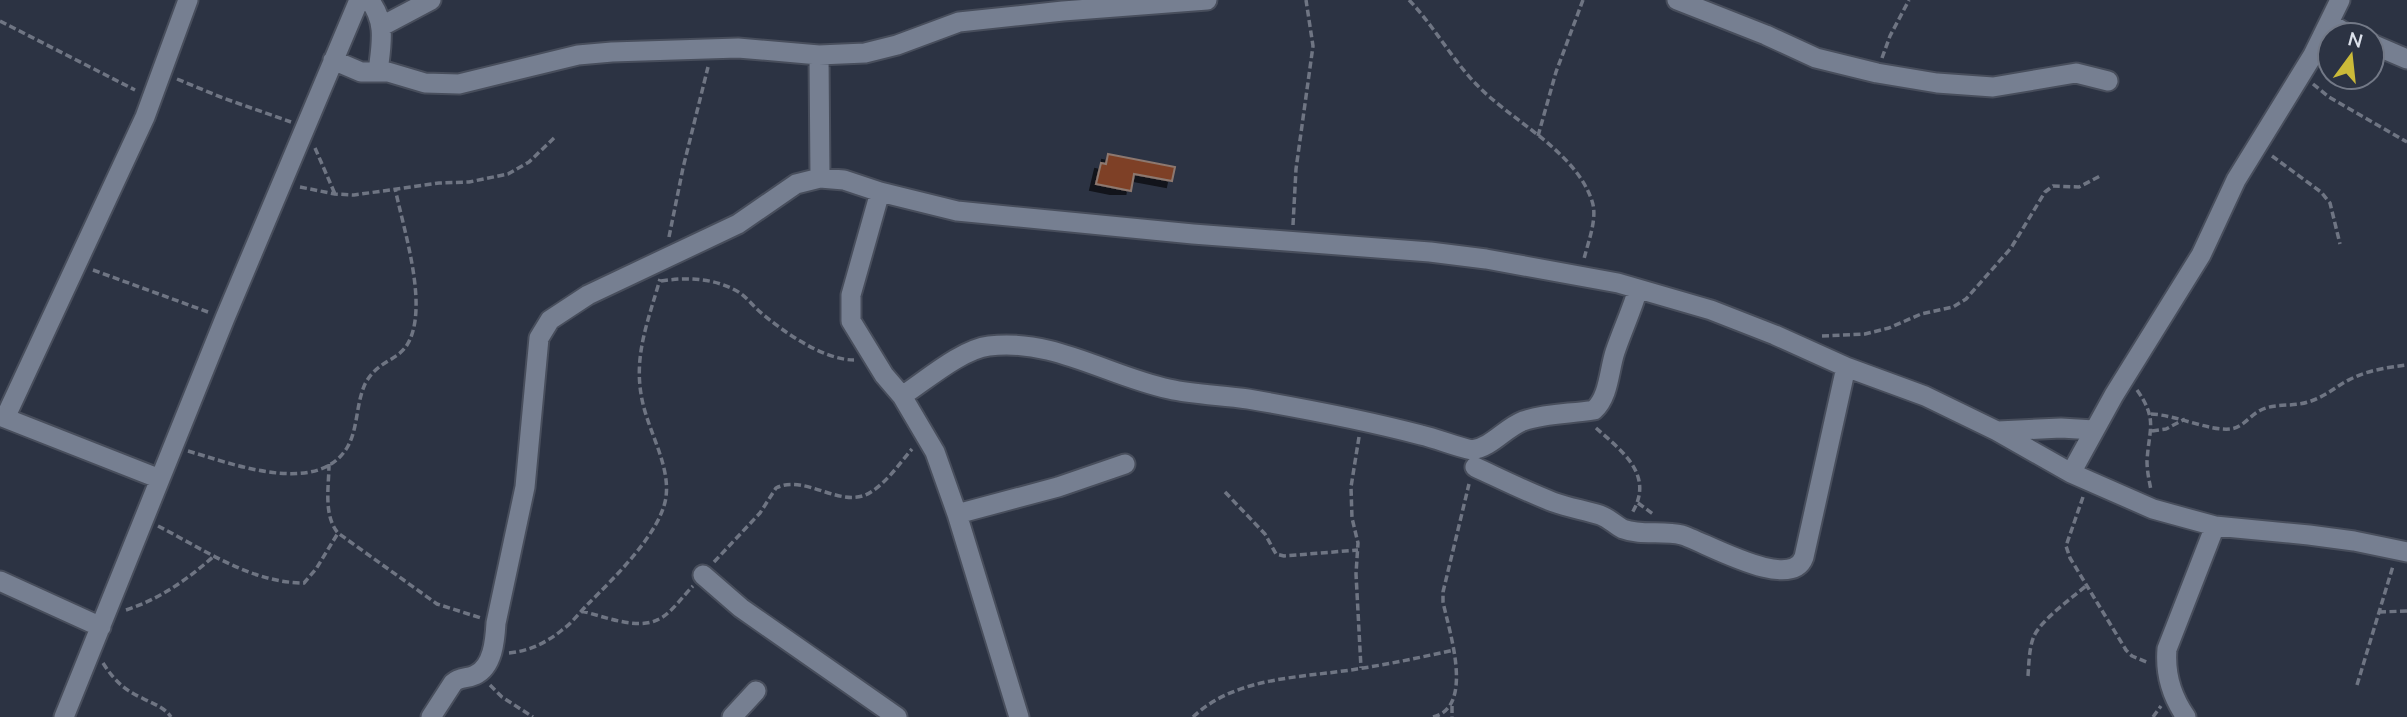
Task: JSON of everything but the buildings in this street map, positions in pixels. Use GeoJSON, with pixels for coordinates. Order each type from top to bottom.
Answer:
{"type":"FeatureCollection","features":[{"type":"Feature","properties":{"kind":"street"},"geometry":{"type":"LineString","coordinates":[[160,479],[3,417],[78,265],[151,98],[188,0]]}},
{"type":"Feature","properties":{"kind":"street"},"geometry":{"type":"LineString","coordinates":[[382,26],[431,0]]}},
{"type":"Feature","properties":{"kind":"street"},"geometry":{"type":"LineString","coordinates":[[333,60],[353,70],[388,72],[425,83],[459,84],[578,55],[612,51],[738,48],[819,55],[865,53],[897,45],[959,22],[999,16],[1207,0]]}},
{"type":"Feature","properties":{"kind":"street"},"geometry":{"type":"LineString","coordinates":[[1677,0],[1816,58],[1877,73],[1937,83],[1993,87],[2076,73],[2108,80]]}},
{"type":"Feature","properties":{"kind":"street"},"geometry":{"type":"LineString","coordinates":[[2330,21],[2340,0]]}},
{"type":"Feature","properties":{"kind":"street"},"geometry":{"type":"LineString","coordinates":[[64,717],[356,2],[377,9],[382,26],[378,72]]}},
{"type":"Feature","properties":{"kind":"street"},"geometry":{"type":"LineString","coordinates":[[2080,476],[2094,430],[2201,255],[2236,180],[2316,46]]}},
{"type":"Feature","properties":{"kind":"street"},"geometry":{"type":"LineString","coordinates":[[2386,50],[2407,59]]}},
{"type":"Feature","properties":{"kind":"street"},"geometry":{"type":"LineString","coordinates":[[819,55],[820,178]]}},
{"type":"Feature","properties":{"kind":"street"},"geometry":{"type":"LineString","coordinates":[[431,717],[453,683],[478,674],[488,662],[495,642],[496,623],[524,487],[539,338],[550,320],[588,295],[738,224],[796,184],[820,178],[844,180],[957,211],[1486,259],[1581,274],[1711,310],[1775,335],[1846,367],[1925,397],[1997,431],[2080,476],[2153,509],[2215,526],[2320,536],[2402,551]]}},
{"type":"Feature","properties":{"kind":"street"},"geometry":{"type":"LineString","coordinates":[[880,192],[849,307],[851,321],[935,452],[957,514],[1019,717]]}},
{"type":"Feature","properties":{"kind":"street"},"geometry":{"type":"LineString","coordinates":[[902,397],[976,349],[1009,345],[1067,354],[1140,382],[1172,390],[1246,399],[1362,421],[1424,435],[1472,450],[1481,449],[1510,427],[1526,420],[1594,410],[1599,405],[1615,352],[1639,289]]}},
{"type":"Feature","properties":{"kind":"street"},"geometry":{"type":"LineString","coordinates":[[1475,467],[1551,501],[1598,514],[1622,528],[1676,534],[1767,568],[1796,568],[1804,557],[1846,367]]}},
{"type":"Feature","properties":{"kind":"street"},"geometry":{"type":"LineString","coordinates":[[1997,431],[2061,428],[2094,430]]}},
{"type":"Feature","properties":{"kind":"street"},"geometry":{"type":"LineString","coordinates":[[957,514],[1058,487],[1125,464]]}},
{"type":"Feature","properties":{"kind":"street"},"geometry":{"type":"LineString","coordinates":[[2186,717],[2179,706],[2166,662],[2167,649],[2215,526]]}},
{"type":"Feature","properties":{"kind":"street"},"geometry":{"type":"LineString","coordinates":[[703,575],[741,608],[897,717]]}},
{"type":"Feature","properties":{"kind":"street"},"geometry":{"type":"LineString","coordinates":[[0,581],[103,622]]}},
{"type":"Feature","properties":{"kind":"street"},"geometry":{"type":"LineString","coordinates":[[732,717],[756,691]]}},
{"type":"Feature","properties":{"kind":"path"},"geometry":{"type":"LineString","coordinates":[[1292,241],[1296,169],[1313,46],[1306,0]]}},
{"type":"Feature","properties":{"kind":"path"},"geometry":{"type":"LineString","coordinates":[[1409,0],[1476,84],[1538,136],[1571,167],[1584,184],[1593,205],[1593,217],[1581,274]]}},
{"type":"Feature","properties":{"kind":"path"},"geometry":{"type":"LineString","coordinates":[[1538,136],[1556,72],[1583,0]]}},
{"type":"Feature","properties":{"kind":"path"},"geometry":{"type":"LineString","coordinates":[[1877,73],[1890,36],[1909,0]]}},
{"type":"Feature","properties":{"kind":"path"},"geometry":{"type":"LineString","coordinates":[[0,21],[151,98]]}},
{"type":"Feature","properties":{"kind":"path"},"geometry":{"type":"LineString","coordinates":[[502,654],[526,651],[564,629],[631,561],[665,501],[663,471],[643,404],[639,372],[645,323],[659,282],[683,167],[712,49]]}},
{"type":"Feature","properties":{"kind":"path"},"geometry":{"type":"LineString","coordinates":[[160,72],[223,98],[305,126],[335,194]]}},
{"type":"Feature","properties":{"kind":"path"},"geometry":{"type":"LineString","coordinates":[[2300,75],[2329,97],[2407,142]]}},
{"type":"Feature","properties":{"kind":"path"},"geometry":{"type":"LineString","coordinates":[[281,183],[354,195],[439,183],[469,182],[508,174],[529,162],[554,138]]}},
{"type":"Feature","properties":{"kind":"path"},"geometry":{"type":"LineString","coordinates":[[2256,144],[2321,192],[2330,203],[2340,244]]}},
{"type":"Feature","properties":{"kind":"path"},"geometry":{"type":"LineString","coordinates":[[1821,336],[1866,334],[1889,328],[1921,314],[1953,307],[1966,299],[2011,247],[2045,192],[2053,186],[2079,187],[2100,176]]}},
{"type":"Feature","properties":{"kind":"path"},"geometry":{"type":"LineString","coordinates":[[173,446],[260,471],[291,475],[329,464],[343,453],[349,443],[361,394],[372,374],[383,362],[402,351],[414,328],[416,286],[395,188]]}},
{"type":"Feature","properties":{"kind":"path"},"geometry":{"type":"LineString","coordinates":[[78,265],[225,318]]}},
{"type":"Feature","properties":{"kind":"path"},"geometry":{"type":"LineString","coordinates":[[659,282],[687,278],[722,285],[743,295],[769,319],[818,351],[836,359],[852,360],[871,356]]}},
{"type":"Feature","properties":{"kind":"path"},"geometry":{"type":"LineString","coordinates":[[2151,414],[2232,429],[2241,426],[2259,410],[2307,403],[2321,398],[2354,377],[2407,365]]}},
{"type":"Feature","properties":{"kind":"path"},"geometry":{"type":"LineString","coordinates":[[2127,373],[2151,414],[2147,465],[2153,509]]}},
{"type":"Feature","properties":{"kind":"path"},"geometry":{"type":"LineString","coordinates":[[1578,412],[1619,449],[1635,468],[1640,487],[1638,503],[1622,528]]}},
{"type":"Feature","properties":{"kind":"path"},"geometry":{"type":"LineString","coordinates":[[2151,432],[2166,429],[2185,419]]}},
{"type":"Feature","properties":{"kind":"path"},"geometry":{"type":"LineString","coordinates":[[1361,668],[1356,574],[1358,543],[1352,519],[1351,487],[1362,421]]}},
{"type":"Feature","properties":{"kind":"path"},"geometry":{"type":"LineString","coordinates":[[581,611],[633,622],[648,623],[660,620],[760,513],[776,488],[791,484],[849,497],[862,497],[873,491],[891,474],[925,433]]}},
{"type":"Feature","properties":{"kind":"path"},"geometry":{"type":"LineString","coordinates":[[329,464],[329,510],[332,525],[338,533],[437,604],[496,623]]}},
{"type":"Feature","properties":{"kind":"path"},"geometry":{"type":"LineString","coordinates":[[1452,717],[1457,666],[1443,592],[1475,467]]}},
{"type":"Feature","properties":{"kind":"path"},"geometry":{"type":"LineString","coordinates":[[2080,476],[2066,546],[2070,558],[2113,631],[2132,656],[2143,662],[2166,662]]}},
{"type":"Feature","properties":{"kind":"path"},"geometry":{"type":"LineString","coordinates":[[1226,492],[1265,534],[1276,554],[1357,551]]}},
{"type":"Feature","properties":{"kind":"path"},"geometry":{"type":"LineString","coordinates":[[144,518],[214,556],[265,578],[287,583],[304,583],[338,533]]}},
{"type":"Feature","properties":{"kind":"path"},"geometry":{"type":"LineString","coordinates":[[2357,684],[2379,612],[2402,551]]}},
{"type":"Feature","properties":{"kind":"path"},"geometry":{"type":"LineString","coordinates":[[103,622],[149,603],[192,576],[214,556]]}},
{"type":"Feature","properties":{"kind":"path"},"geometry":{"type":"LineString","coordinates":[[2028,676],[2030,651],[2040,628],[2087,584]]}},
{"type":"Feature","properties":{"kind":"path"},"geometry":{"type":"LineString","coordinates":[[2379,612],[2407,611]]}},
{"type":"Feature","properties":{"kind":"path"},"geometry":{"type":"LineString","coordinates":[[93,647],[114,679],[141,698],[158,705],[171,717]]}},
{"type":"Feature","properties":{"kind":"path"},"geometry":{"type":"LineString","coordinates":[[1193,717],[1217,698],[1255,684],[1454,650]]}},
{"type":"Feature","properties":{"kind":"path"},"geometry":{"type":"LineString","coordinates":[[478,674],[502,697],[533,717]]}},
{"type":"Feature","properties":{"kind":"path"},"geometry":{"type":"LineString","coordinates":[[1433,717],[1447,711],[1452,704]]}}]}
